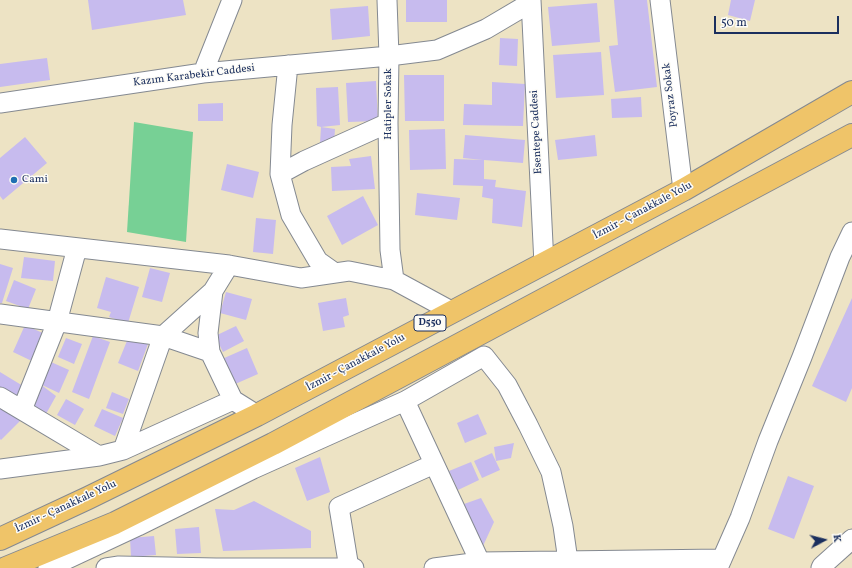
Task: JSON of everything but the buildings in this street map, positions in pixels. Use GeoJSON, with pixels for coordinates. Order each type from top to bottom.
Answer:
{"type":"FeatureCollection","features":[{"type":"Feature","properties":{"kind":"highway","name":"İzmir - Çanakkale Yolu"},"geometry":{"type":"LineString","coordinates":[[0,538],[95,494],[257,415],[683,190],[852,92]]}},
{"type":"Feature","properties":{"kind":"highway"},"geometry":{"type":"LineString","coordinates":[[6,568],[114,523],[273,444],[852,135]]}},
{"type":"Feature","properties":{"kind":"street"},"geometry":{"type":"LineString","coordinates":[[203,73],[232,0]]}},
{"type":"Feature","properties":{"kind":"street"},"geometry":{"type":"LineString","coordinates":[[387,0],[389,56]]}},
{"type":"Feature","properties":{"kind":"street","name":"Poyraz Sokak"},"geometry":{"type":"LineString","coordinates":[[660,0],[683,190]]}},
{"type":"Feature","properties":{"kind":"street","name":"Hatipler Sokak"},"geometry":{"type":"LineString","coordinates":[[394,280],[390,250],[388,123],[389,56],[437,50],[486,29],[530,2]]}},
{"type":"Feature","properties":{"kind":"street","name":"Esentepe Caddesi"},"geometry":{"type":"LineString","coordinates":[[530,2],[544,264]]}},
{"type":"Feature","properties":{"kind":"street","name":"Kazım Karabekir Caddesi"},"geometry":{"type":"LineString","coordinates":[[0,103],[203,73],[389,56]]}},
{"type":"Feature","properties":{"kind":"street"},"geometry":{"type":"LineString","coordinates":[[288,65],[282,124],[280,174],[291,215],[318,261],[335,273]]}},
{"type":"Feature","properties":{"kind":"street"},"geometry":{"type":"LineString","coordinates":[[280,174],[304,161],[388,123]]}},
{"type":"Feature","properties":{"kind":"street"},"geometry":{"type":"LineString","coordinates":[[445,567],[480,562],[568,564],[720,563],[740,518],[768,441],[840,257],[852,232]]}},
{"type":"Feature","properties":{"kind":"street"},"geometry":{"type":"LineString","coordinates":[[0,239],[229,265],[301,278],[349,271],[394,280],[453,312]]}},
{"type":"Feature","properties":{"kind":"street"},"geometry":{"type":"LineString","coordinates":[[22,410],[57,322],[77,248]]}},
{"type":"Feature","properties":{"kind":"street"},"geometry":{"type":"LineString","coordinates":[[123,450],[163,336],[213,291],[229,265]]}},
{"type":"Feature","properties":{"kind":"street"},"geometry":{"type":"LineString","coordinates":[[213,291],[208,333],[210,352],[233,400],[257,415]]}},
{"type":"Feature","properties":{"kind":"street"},"geometry":{"type":"LineString","coordinates":[[0,314],[163,336],[210,352]]}},
{"type":"Feature","properties":{"kind":"street"},"geometry":{"type":"LineString","coordinates":[[48,568],[138,526],[253,469],[405,401],[484,356],[507,385],[551,472],[563,526],[568,564]]}},
{"type":"Feature","properties":{"kind":"street"},"geometry":{"type":"LineString","coordinates":[[0,397],[99,456]]}},
{"type":"Feature","properties":{"kind":"street"},"geometry":{"type":"LineString","coordinates":[[0,469],[99,456],[123,450],[233,400]]}},
{"type":"Feature","properties":{"kind":"street"},"geometry":{"type":"LineString","coordinates":[[405,401],[480,562]]}},
{"type":"Feature","properties":{"kind":"street"},"geometry":{"type":"LineString","coordinates":[[349,568],[339,506],[434,464]]}},
{"type":"Feature","properties":{"kind":"street"},"geometry":{"type":"LineString","coordinates":[[822,568],[822,566],[852,539]]}},
{"type":"Feature","properties":{"kind":"street"},"geometry":{"type":"LineString","coordinates":[[106,568],[119,566],[354,568]]}},
{"type":"Feature","properties":{"kind":"green space"},"geometry":{"type":"Polygon","coordinates":[[[134,122],[193,132],[186,242],[127,232],[134,122]]]}},
{"type":"Feature","properties":{"kind":"place","name":"Cami"},"geometry":{"type":"Point","coordinates":[14,180]}}]}
